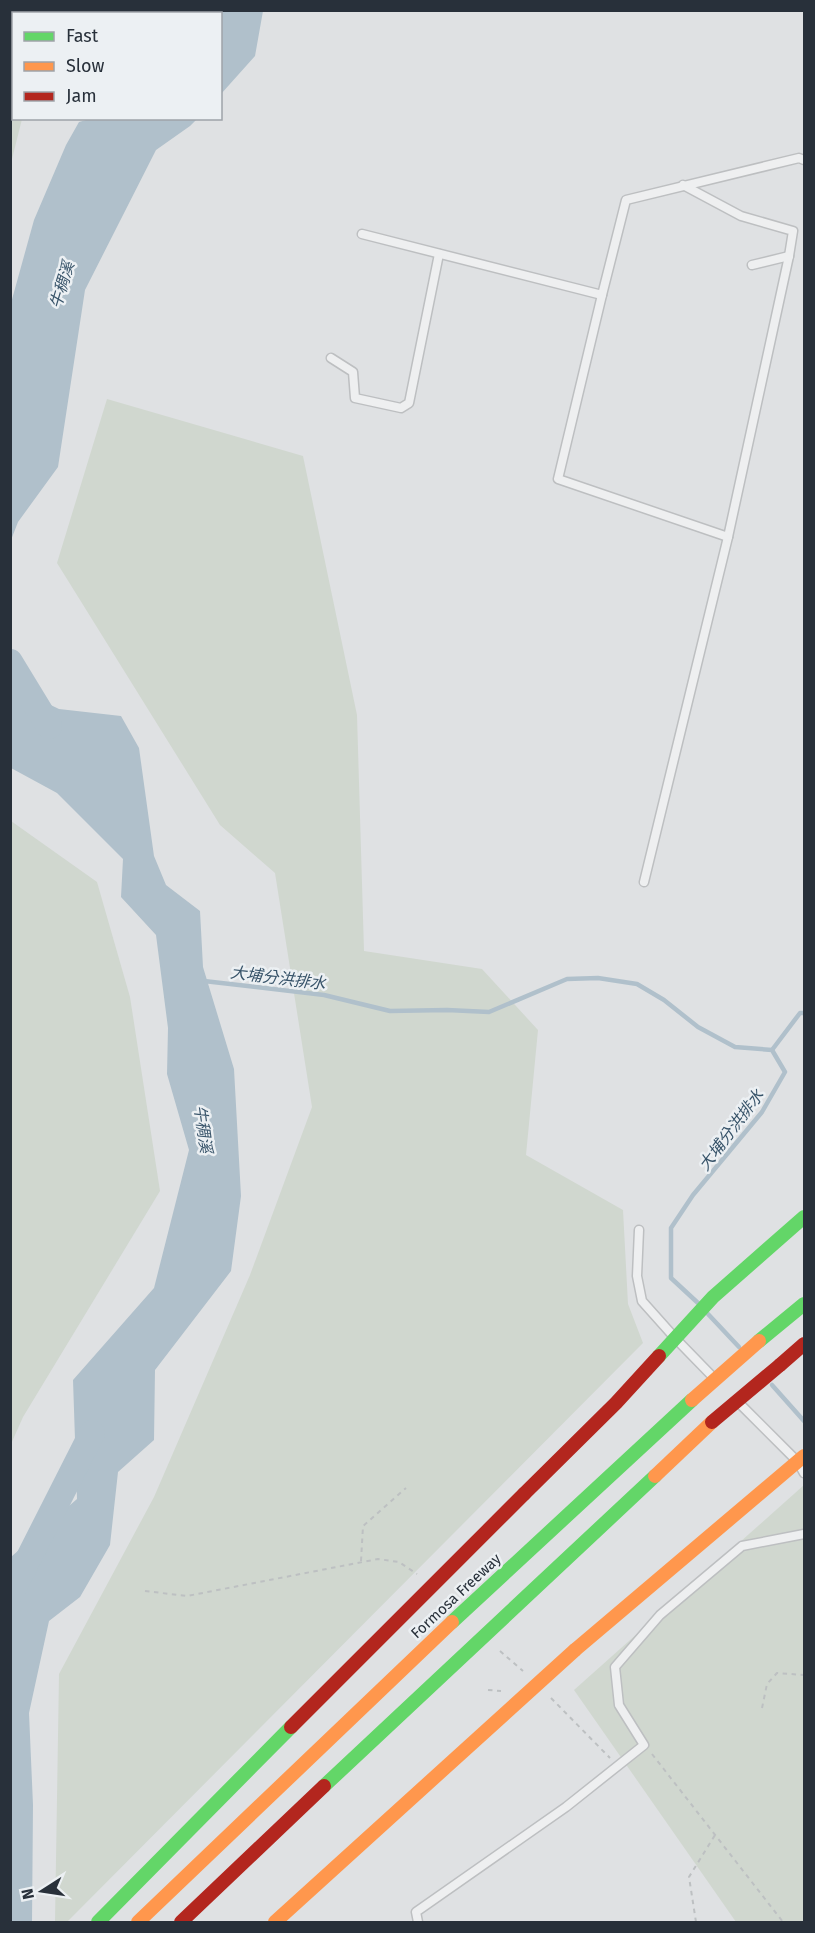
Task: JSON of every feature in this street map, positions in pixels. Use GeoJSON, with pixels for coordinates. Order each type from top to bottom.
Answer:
{"type":"FeatureCollection","features":[{"type":"Feature","properties":{"kind":"main road"},"geometry":{"type":"LineString","coordinates":[[98,1923],[471,1545],[616,1403],[714,1297],[804,1217]]}},
{"type":"Feature","properties":{"kind":"main road","name":"Formosa Freeway"},"geometry":{"type":"LineString","coordinates":[[138,1923],[402,1669],[692,1400],[804,1304]]}},
{"type":"Feature","properties":{"kind":"main road"},"geometry":{"type":"LineString","coordinates":[[181,1923],[412,1701],[516,1607],[712,1422],[804,1344]]}},
{"type":"Feature","properties":{"kind":"main road"},"geometry":{"type":"LineString","coordinates":[[275,1923],[575,1650],[802,1464]]}},
{"type":"Feature","properties":{"kind":"lane"},"geometry":{"type":"LineString","coordinates":[[728,537],[558,478],[626,200],[799,158],[804,159]]}},
{"type":"Feature","properties":{"kind":"lane"},"geometry":{"type":"LineString","coordinates":[[644,882],[728,537],[793,231],[741,216],[682,185]]}},
{"type":"Feature","properties":{"kind":"lane"},"geometry":{"type":"LineString","coordinates":[[362,234],[602,295]]}},
{"type":"Feature","properties":{"kind":"lane"},"geometry":{"type":"LineString","coordinates":[[331,358],[353,372],[355,398],[401,408],[409,403],[439,254]]}},
{"type":"Feature","properties":{"kind":"lane"},"geometry":{"type":"LineString","coordinates":[[752,265],[789,256]]}},
{"type":"Feature","properties":{"kind":"lane"},"geometry":{"type":"LineString","coordinates":[[639,1230],[637,1276],[642,1301],[724,1388]]}},
{"type":"Feature","properties":{"kind":"lane"},"geometry":{"type":"LineString","coordinates":[[732,1396],[802,1464]]}},
{"type":"Feature","properties":{"kind":"lane"},"geometry":{"type":"LineString","coordinates":[[418,1923],[416,1912],[566,1807],[644,1745],[619,1705],[615,1667],[660,1615],[742,1546],[804,1533]]}},
{"type":"Feature","properties":{"kind":"path"},"geometry":{"type":"LineString","coordinates":[[361,1561],[363,1526],[406,1488]]}},
{"type":"Feature","properties":{"kind":"path"},"geometry":{"type":"LineString","coordinates":[[762,1708],[767,1684],[777,1673],[804,1675]]}},
{"type":"Feature","properties":{"kind":"path"},"geometry":{"type":"LineString","coordinates":[[644,1745],[783,1923]]}},
{"type":"Feature","properties":{"kind":"path"},"geometry":{"type":"LineString","coordinates":[[696,1923],[689,1877],[715,1836]]}},
{"type":"Feature","properties":{"kind":"shaded area"},"geometry":{"type":"Polygon","coordinates":[[[11,10],[51,11],[12,12],[12,120],[22,120],[11,163],[11,10]]]}},
{"type":"Feature","properties":{"kind":"shaded area"},"geometry":{"type":"Polygon","coordinates":[[[107,399],[303,456],[357,715],[364,951],[482,969],[538,1030],[526,1155],[623,1210],[628,1304],[643,1343],[67,1922],[55,1922],[59,1674],[154,1497],[250,1275],[312,1107],[275,873],[220,825],[57,563],[107,399]]]}},
{"type":"Feature","properties":{"kind":"shaded area"},"geometry":{"type":"Polygon","coordinates":[[[11,821],[97,882],[130,997],[160,1191],[23,1417],[11,1444],[11,821]]]}},
{"type":"Feature","properties":{"kind":"shaded area"},"geometry":{"type":"Polygon","coordinates":[[[804,1485],[804,1922],[736,1922],[574,1690],[804,1485]]]}},
{"type":"Feature","properties":{"kind":"water"},"geometry":{"type":"Polygon","coordinates":[[[128,10],[263,11],[255,56],[222,93],[222,12],[127,12],[128,10]]]}},
{"type":"Feature","properties":{"kind":"water"},"geometry":{"type":"Polygon","coordinates":[[[86,120],[196,120],[156,150],[85,290],[58,467],[18,522],[11,540],[11,303],[34,220],[66,145],[79,122],[86,120]]]}},
{"type":"Feature","properties":{"kind":"water"},"geometry":{"type":"Polygon","coordinates":[[[11,686],[59,709],[121,716],[139,748],[154,856],[166,885],[200,911],[203,967],[234,1069],[241,1196],[231,1271],[155,1370],[154,1440],[118,1472],[110,1545],[80,1597],[49,1621],[29,1713],[33,1805],[32,1922],[11,1922],[11,1557],[77,1499],[73,1380],[154,1288],[189,1150],[167,1074],[168,1028],[156,935],[121,897],[123,859],[57,793],[11,768],[11,686]]]}},
{"type":"Feature","properties":{"kind":"waterway","name":"牛稠溪"},"geometry":{"type":"LineString","coordinates":[[10,662],[49,726]]}},
{"type":"Feature","properties":{"kind":"waterway","name":"大埔分洪排水"},"geometry":{"type":"LineString","coordinates":[[204,981],[324,995],[390,1011],[489,1012],[567,979],[598,978],[637,984],[664,1000],[698,1027],[735,1047],[772,1050],[785,1072],[762,1112],[693,1195],[671,1228],[671,1278],[698,1303]]}},
{"type":"Feature","properties":{"kind":"waterway"},"geometry":{"type":"LineString","coordinates":[[772,1050],[800,1013],[804,1013]]}},
{"type":"Feature","properties":{"kind":"waterway","name":"大埔分洪排水"},"geometry":{"type":"LineString","coordinates":[[708,1314],[739,1347]]}},
{"type":"Feature","properties":{"kind":"waterway","name":"大埔分洪排水"},"geometry":{"type":"LineString","coordinates":[[772,1385],[804,1421]]}},
{"type":"Feature","properties":{"kind":"waterway","name":"牛稠溪"},"geometry":{"type":"LineString","coordinates":[[10,1595],[92,1433]]}},
{"type":"Feature","properties":{"kind":"traffic: fast"},"geometry":{"type":"LineString","coordinates":[[659,1356],[713,1297],[804,1217]]}},
{"type":"Feature","properties":{"kind":"traffic: fast"},"geometry":{"type":"LineString","coordinates":[[759,1341],[804,1304]]}},
{"type":"Feature","properties":{"kind":"traffic: fast"},"geometry":{"type":"LineString","coordinates":[[452,1622],[692,1400]]}},
{"type":"Feature","properties":{"kind":"traffic: fast"},"geometry":{"type":"LineString","coordinates":[[324,1786],[655,1476]]}},
{"type":"Feature","properties":{"kind":"traffic: fast"},"geometry":{"type":"LineString","coordinates":[[98,1922],[291,1727]]}},
{"type":"Feature","properties":{"kind":"traffic: slow"},"geometry":{"type":"LineString","coordinates":[[692,1400],[759,1341]]}},
{"type":"Feature","properties":{"kind":"traffic: slow"},"geometry":{"type":"LineString","coordinates":[[655,1476],[712,1422]]}},
{"type":"Feature","properties":{"kind":"traffic: slow"},"geometry":{"type":"LineString","coordinates":[[575,1650],[804,1456]]}},
{"type":"Feature","properties":{"kind":"traffic: slow"},"geometry":{"type":"LineString","coordinates":[[138,1922],[452,1622]]}},
{"type":"Feature","properties":{"kind":"traffic: slow"},"geometry":{"type":"LineString","coordinates":[[275,1922],[575,1650]]}},
{"type":"Feature","properties":{"kind":"traffic: jam"},"geometry":{"type":"LineString","coordinates":[[780,1365],[804,1344]]}},
{"type":"Feature","properties":{"kind":"traffic: jam"},"geometry":{"type":"LineString","coordinates":[[524,1494],[616,1403],[659,1356]]}},
{"type":"Feature","properties":{"kind":"traffic: jam"},"geometry":{"type":"LineString","coordinates":[[712,1422],[780,1365]]}},
{"type":"Feature","properties":{"kind":"traffic: jam"},"geometry":{"type":"LineString","coordinates":[[291,1727],[524,1494]]}},
{"type":"Feature","properties":{"kind":"traffic: jam"},"geometry":{"type":"LineString","coordinates":[[181,1922],[324,1786]]}}]}
